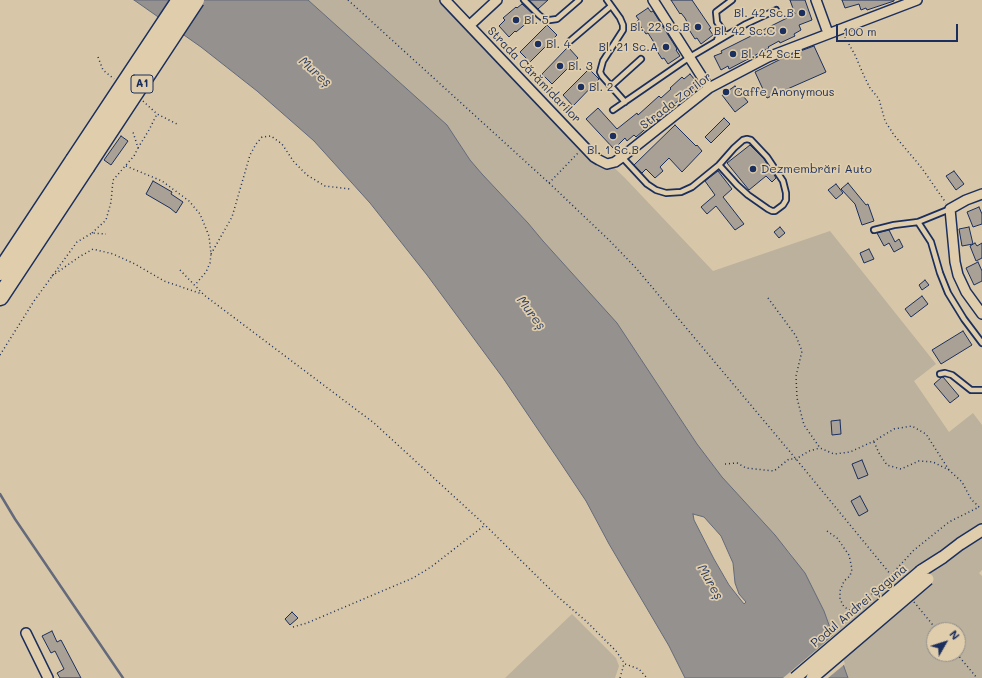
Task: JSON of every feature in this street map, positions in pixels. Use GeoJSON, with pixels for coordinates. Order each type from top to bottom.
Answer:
{"type":"FeatureCollection","features":[{"type":"Feature","properties":{"kind":"highway","name":"A1"},"geometry":{"type":"LineString","coordinates":[[0,297],[180,0]]}},
{"type":"Feature","properties":{"kind":"highway","name":"A1"},"geometry":{"type":"LineString","coordinates":[[0,272],[196,0]]}},
{"type":"Feature","properties":{"kind":"street","name":"Strada Cărămidarilor"},"geometry":{"type":"LineString","coordinates":[[444,0],[470,25],[585,146],[599,160],[607,164]]}},
{"type":"Feature","properties":{"kind":"street"},"geometry":{"type":"LineString","coordinates":[[470,25],[497,0]]}},
{"type":"Feature","properties":{"kind":"street"},"geometry":{"type":"LineString","coordinates":[[653,0],[709,88]]}},
{"type":"Feature","properties":{"kind":"street"},"geometry":{"type":"LineString","coordinates":[[816,0],[828,33]]}},
{"type":"Feature","properties":{"kind":"street","name":"Strada Zorilor"},"geometry":{"type":"LineString","coordinates":[[607,164],[622,158],[709,88],[768,57],[917,0]]}},
{"type":"Feature","properties":{"kind":"street"},"geometry":{"type":"LineString","coordinates":[[982,194],[966,200],[950,209],[955,262],[958,275],[966,292],[982,314]]}},
{"type":"Feature","properties":{"kind":"street","name":"Podul Andrei Șaguna"},"geometry":{"type":"LineString","coordinates":[[812,678],[943,557],[982,530]]}},
{"type":"Feature","properties":{"kind":"street","name":"Podul Andrei Șaguna"},"geometry":{"type":"LineString","coordinates":[[795,678],[925,575]]}},
{"type":"Feature","properties":{"kind":"street"},"geometry":{"type":"LineString","coordinates":[[26,634],[48,678]]}},
{"type":"Feature","properties":{"kind":"lane"},"geometry":{"type":"LineString","coordinates":[[524,0],[539,15],[550,20],[557,19],[579,0]]}},
{"type":"Feature","properties":{"kind":"lane"},"geometry":{"type":"LineString","coordinates":[[607,0],[623,24],[623,30],[601,67],[602,76],[625,102]]}},
{"type":"Feature","properties":{"kind":"lane"},"geometry":{"type":"LineString","coordinates":[[717,41],[722,29],[717,22],[716,12],[732,0]]}},
{"type":"Feature","properties":{"kind":"lane"},"geometry":{"type":"LineString","coordinates":[[570,41],[611,6]]}},
{"type":"Feature","properties":{"kind":"lane"},"geometry":{"type":"LineString","coordinates":[[613,110],[717,41],[746,24],[776,10]]}},
{"type":"Feature","properties":{"kind":"lane"},"geometry":{"type":"LineString","coordinates":[[611,86],[641,59]]}},
{"type":"Feature","properties":{"kind":"lane"},"geometry":{"type":"LineString","coordinates":[[622,158],[647,184],[656,190],[681,192],[687,190],[719,165],[738,144],[747,139],[751,140],[767,157],[783,181],[786,200],[776,211],[768,209],[748,195],[719,165]]}},
{"type":"Feature","properties":{"kind":"lane"},"geometry":{"type":"LineString","coordinates":[[874,230],[894,225],[918,222],[950,209]]}},
{"type":"Feature","properties":{"kind":"lane"},"geometry":{"type":"LineString","coordinates":[[918,222],[931,242],[948,294],[982,343]]}},
{"type":"Feature","properties":{"kind":"lane"},"geometry":{"type":"LineString","coordinates":[[940,374],[945,372],[952,375],[971,390],[982,390]]}},
{"type":"Feature","properties":{"kind":"path"},"geometry":{"type":"LineString","coordinates":[[348,0],[549,183],[636,268],[796,459],[896,582]]}},
{"type":"Feature","properties":{"kind":"path"},"geometry":{"type":"LineString","coordinates":[[839,29],[856,55],[870,88],[879,99],[885,121],[894,135],[921,167],[950,209]]}},
{"type":"Feature","properties":{"kind":"path"},"geometry":{"type":"LineString","coordinates":[[0,355],[34,301],[77,242],[92,233],[106,220],[111,202],[113,180],[134,156],[157,114]]}},
{"type":"Feature","properties":{"kind":"path"},"geometry":{"type":"LineString","coordinates":[[133,132],[138,148]]}},
{"type":"Feature","properties":{"kind":"path"},"geometry":{"type":"LineString","coordinates":[[211,254],[232,217],[250,155],[262,137],[271,136],[282,144],[294,162],[307,175],[325,186],[350,189]]}},
{"type":"Feature","properties":{"kind":"path"},"geometry":{"type":"LineString","coordinates":[[549,183],[585,146]]}},
{"type":"Feature","properties":{"kind":"path"},"geometry":{"type":"LineString","coordinates":[[126,166],[162,180],[189,201],[200,214],[210,236],[211,254],[210,263],[206,272],[194,285]]}},
{"type":"Feature","properties":{"kind":"path"},"geometry":{"type":"LineString","coordinates":[[92,233],[106,234]]}},
{"type":"Feature","properties":{"kind":"path"},"geometry":{"type":"LineString","coordinates":[[52,276],[93,249],[113,254],[135,264],[164,281],[204,294]]}},
{"type":"Feature","properties":{"kind":"path"},"geometry":{"type":"LineString","coordinates":[[180,270],[204,294],[374,423],[485,525],[557,596],[587,622],[616,651],[625,664],[639,669],[647,678]]}},
{"type":"Feature","properties":{"kind":"path"},"geometry":{"type":"LineString","coordinates":[[768,298],[796,336],[802,351],[796,376],[797,398],[804,425],[820,448],[834,454],[850,452],[874,441],[894,429],[912,426],[926,434],[949,470],[962,482],[971,499],[979,507]]}},
{"type":"Feature","properties":{"kind":"path"},"geometry":{"type":"LineString","coordinates":[[874,441],[879,453],[887,465],[901,469],[919,461],[933,462],[949,470]]}},
{"type":"Feature","properties":{"kind":"path"},"geometry":{"type":"LineString","coordinates":[[725,464],[737,463],[746,468],[774,471],[790,459],[796,459],[809,451],[820,448]]}},
{"type":"Feature","properties":{"kind":"path"},"geometry":{"type":"LineString","coordinates":[[827,531],[837,538],[849,555],[852,569],[850,576],[844,582],[840,591],[840,599],[844,607],[850,610],[857,608],[914,550],[949,522],[979,507],[982,507]]}},
{"type":"Feature","properties":{"kind":"path"},"geometry":{"type":"LineString","coordinates":[[293,627],[307,623],[413,578],[431,567],[485,525]]}},
{"type":"Feature","properties":{"kind":"path"},"geometry":{"type":"LineString","coordinates":[[912,600],[930,622]]}},
{"type":"Feature","properties":{"kind":"path"},"geometry":{"type":"LineString","coordinates":[[964,662],[977,678]]}},
{"type":"Feature","properties":{"kind":"path"},"geometry":{"type":"LineString","coordinates":[[620,678],[625,664]]}},
{"type":"Feature","properties":{"kind":"shaded area"},"geometry":{"type":"Polygon","coordinates":[[[308,0],[453,0],[713,271],[830,231],[936,364],[914,381],[949,432],[973,413],[982,425],[982,570],[979,573],[982,576],[982,678],[848,678],[824,611],[791,554],[722,477],[697,444],[617,323],[470,160],[447,125],[308,0]]]}},
{"type":"Feature","properties":{"kind":"shaded area"},"geometry":{"type":"Polygon","coordinates":[[[572,614],[616,658],[619,666],[615,678],[505,678],[572,614]]]}},
{"type":"Feature","properties":{"kind":"water","name":"Mureș"},"geometry":{"type":"Polygon","coordinates":[[[134,0],[308,0],[447,125],[470,160],[482,174],[617,323],[697,444],[722,477],[775,535],[805,573],[824,611],[848,678],[685,678],[669,646],[609,544],[586,501],[503,378],[427,275],[370,203],[314,141],[257,91],[201,47],[134,0]],[[693,514],[694,520],[714,559],[729,585],[744,604],[746,602],[739,594],[735,583],[733,563],[721,536],[704,517],[693,514]]]}},
{"type":"Feature","properties":{"kind":"pier"},"geometry":{"type":"Polygon","coordinates":[[[834,635],[845,664],[828,678],[783,678],[834,635]]]}},
{"type":"Feature","properties":{"kind":"building"},"geometry":{"type":"Polygon","coordinates":[[[529,0],[548,0],[538,9],[529,0]]]}},
{"type":"Feature","properties":{"kind":"building","name":"Bl. 22 Sc.B"},"geometry":{"type":"Polygon","coordinates":[[[671,0],[692,0],[711,28],[709,29],[713,35],[701,44],[697,38],[695,39],[686,25],[688,24],[685,18],[681,13],[680,14],[671,0]]]}},
{"type":"Feature","properties":{"kind":"building"},"geometry":{"type":"Polygon","coordinates":[[[790,0],[805,0],[812,20],[799,25],[801,30],[794,34],[795,36],[780,43],[779,41],[768,47],[769,48],[729,69],[728,66],[721,70],[714,56],[722,53],[721,51],[795,14],[790,0]]]}},
{"type":"Feature","properties":{"kind":"building"},"geometry":{"type":"Polygon","coordinates":[[[842,0],[894,1],[867,10],[866,8],[861,10],[859,4],[845,8],[842,0]]]}},
{"type":"Feature","properties":{"kind":"building","name":"Bl. 5"},"geometry":{"type":"Polygon","coordinates":[[[522,4],[533,14],[527,19],[529,21],[509,37],[499,26],[505,20],[503,18],[522,4]]]}},
{"type":"Feature","properties":{"kind":"building"},"geometry":{"type":"Polygon","coordinates":[[[648,8],[651,12],[653,11],[680,56],[668,64],[664,58],[662,59],[653,45],[655,44],[648,33],[646,34],[637,21],[639,20],[636,16],[648,8]]]}},
{"type":"Feature","properties":{"kind":"building","name":"Bl. 4"},"geometry":{"type":"Polygon","coordinates":[[[547,25],[557,35],[530,62],[520,52],[547,25]]]}},
{"type":"Feature","properties":{"kind":"building"},"geometry":{"type":"Polygon","coordinates":[[[814,46],[826,72],[767,98],[755,72],[787,56],[814,46]]]}},
{"type":"Feature","properties":{"kind":"building","name":"Bl. 3"},"geometry":{"type":"Polygon","coordinates":[[[568,47],[578,58],[552,84],[542,74],[568,47]]]}},
{"type":"Feature","properties":{"kind":"building","name":"Bl. 2"},"geometry":{"type":"Polygon","coordinates":[[[589,69],[599,79],[573,106],[563,95],[589,69]]]}},
{"type":"Feature","properties":{"kind":"building"},"geometry":{"type":"Polygon","coordinates":[[[690,74],[699,85],[693,91],[694,92],[681,102],[679,100],[670,108],[672,110],[658,121],[657,119],[636,137],[634,135],[627,141],[625,138],[614,149],[586,119],[598,108],[617,129],[637,113],[638,115],[659,96],[661,98],[682,77],[684,79],[690,74]]]}},
{"type":"Feature","properties":{"kind":"building"},"geometry":{"type":"Polygon","coordinates":[[[735,86],[748,102],[735,112],[722,95],[735,86]]]}},
{"type":"Feature","properties":{"kind":"building"},"geometry":{"type":"Polygon","coordinates":[[[724,118],[730,124],[711,143],[705,137],[724,118]]]}},
{"type":"Feature","properties":{"kind":"building"},"geometry":{"type":"Polygon","coordinates":[[[675,125],[702,151],[682,172],[669,158],[660,167],[663,171],[655,178],[646,169],[642,173],[634,165],[675,125]]]}},
{"type":"Feature","properties":{"kind":"building"},"geometry":{"type":"Polygon","coordinates":[[[121,136],[128,141],[111,165],[104,160],[121,136]]]}},
{"type":"Feature","properties":{"kind":"building","name":"Dezmembrări Auto"},"geometry":{"type":"Polygon","coordinates":[[[750,145],[764,159],[776,178],[772,182],[766,176],[749,190],[727,163],[750,145]]]}},
{"type":"Feature","properties":{"kind":"building"},"geometry":{"type":"Polygon","coordinates":[[[718,171],[732,189],[723,197],[744,224],[735,230],[716,206],[707,214],[701,207],[715,195],[705,181],[718,171]]]}},
{"type":"Feature","properties":{"kind":"building"},"geometry":{"type":"Polygon","coordinates":[[[954,171],[964,184],[956,190],[946,176],[954,171]]]}},
{"type":"Feature","properties":{"kind":"building"},"geometry":{"type":"Polygon","coordinates":[[[153,181],[172,192],[171,194],[183,202],[176,213],[146,194],[153,181]]]}},
{"type":"Feature","properties":{"kind":"building"},"geometry":{"type":"Polygon","coordinates":[[[848,183],[866,205],[868,204],[874,221],[862,225],[855,204],[841,189],[848,183]]]}},
{"type":"Feature","properties":{"kind":"building"},"geometry":{"type":"Polygon","coordinates":[[[836,184],[843,193],[836,199],[828,190],[836,184]]]}},
{"type":"Feature","properties":{"kind":"building"},"geometry":{"type":"Polygon","coordinates":[[[979,207],[982,214],[982,224],[973,227],[967,212],[979,207]]]}},
{"type":"Feature","properties":{"kind":"building"},"geometry":{"type":"Polygon","coordinates":[[[780,227],[785,233],[779,238],[774,232],[780,227]]]}},
{"type":"Feature","properties":{"kind":"building"},"geometry":{"type":"Polygon","coordinates":[[[969,227],[973,244],[962,246],[959,229],[969,227]]]}},
{"type":"Feature","properties":{"kind":"building"},"geometry":{"type":"Polygon","coordinates":[[[889,230],[895,242],[899,239],[903,247],[894,252],[889,243],[884,246],[877,233],[889,230]]]}},
{"type":"Feature","properties":{"kind":"building"},"geometry":{"type":"Polygon","coordinates":[[[975,243],[977,246],[982,243],[982,258],[976,261],[970,246],[975,243]]]}},
{"type":"Feature","properties":{"kind":"building"},"geometry":{"type":"Polygon","coordinates":[[[869,249],[874,259],[864,263],[860,253],[869,249]]]}},
{"type":"Feature","properties":{"kind":"building"},"geometry":{"type":"Polygon","coordinates":[[[978,262],[982,271],[982,281],[974,285],[966,268],[978,262]]]}},
{"type":"Feature","properties":{"kind":"building"},"geometry":{"type":"Polygon","coordinates":[[[925,280],[929,285],[922,290],[919,285],[925,280]]]}},
{"type":"Feature","properties":{"kind":"building"},"geometry":{"type":"Polygon","coordinates":[[[922,296],[928,304],[911,317],[905,309],[922,296]]]}},
{"type":"Feature","properties":{"kind":"building"},"geometry":{"type":"Polygon","coordinates":[[[963,331],[972,345],[941,364],[932,350],[963,331]]]}},
{"type":"Feature","properties":{"kind":"building"},"geometry":{"type":"Polygon","coordinates":[[[942,377],[959,396],[950,403],[934,384],[942,377]]]}},
{"type":"Feature","properties":{"kind":"building"},"geometry":{"type":"Polygon","coordinates":[[[840,420],[841,434],[832,435],[831,421],[840,420]]]}},
{"type":"Feature","properties":{"kind":"building"},"geometry":{"type":"Polygon","coordinates":[[[862,460],[868,475],[858,479],[852,464],[862,460]]]}},
{"type":"Feature","properties":{"kind":"building"},"geometry":{"type":"Polygon","coordinates":[[[860,496],[868,511],[859,516],[851,501],[860,496]]]}},
{"type":"Feature","properties":{"kind":"building"},"geometry":{"type":"Polygon","coordinates":[[[292,612],[298,618],[290,625],[285,619],[292,612]]]}},
{"type":"Feature","properties":{"kind":"building"},"geometry":{"type":"Polygon","coordinates":[[[52,631],[57,642],[61,640],[81,678],[60,678],[57,673],[64,669],[55,651],[51,653],[42,636],[52,631]]]}},
{"type":"Feature","properties":{"kind":"waterway"},"geometry":{"type":"LineString","coordinates":[[0,494],[15,519],[123,678]]}},
{"type":"Feature","properties":{"kind":"place","name":"Bl. 42 Sc.B"},"geometry":{"type":"Point","coordinates":[802,13]}},
{"type":"Feature","properties":{"kind":"place","name":"Bl. 5"},"geometry":{"type":"Point","coordinates":[516,20]}},
{"type":"Feature","properties":{"kind":"place","name":"Bl. 22 Sc.B"},"geometry":{"type":"Point","coordinates":[698,27]}},
{"type":"Feature","properties":{"kind":"place","name":"Bl. 42 Sc.C"},"geometry":{"type":"Point","coordinates":[783,31]}},
{"type":"Feature","properties":{"kind":"place","name":"Bl. 4"},"geometry":{"type":"Point","coordinates":[538,44]}},
{"type":"Feature","properties":{"kind":"place","name":"Bl. 21 Sc.A"},"geometry":{"type":"Point","coordinates":[666,47]}},
{"type":"Feature","properties":{"kind":"place","name":"Bl. 42 Sc.E"},"geometry":{"type":"Point","coordinates":[733,54]}},
{"type":"Feature","properties":{"kind":"place","name":"Bl. 3"},"geometry":{"type":"Point","coordinates":[560,66]}},
{"type":"Feature","properties":{"kind":"place","name":"Bl. 2"},"geometry":{"type":"Point","coordinates":[581,87]}},
{"type":"Feature","properties":{"kind":"place","name":"Caffe Anonymous"},"geometry":{"type":"Point","coordinates":[726,92]}},
{"type":"Feature","properties":{"kind":"place","name":"Bl. 1 Sc.B"},"geometry":{"type":"Point","coordinates":[613,136]}},
{"type":"Feature","properties":{"kind":"place","name":"Dezmembrări Auto"},"geometry":{"type":"Point","coordinates":[753,169]}}]}
